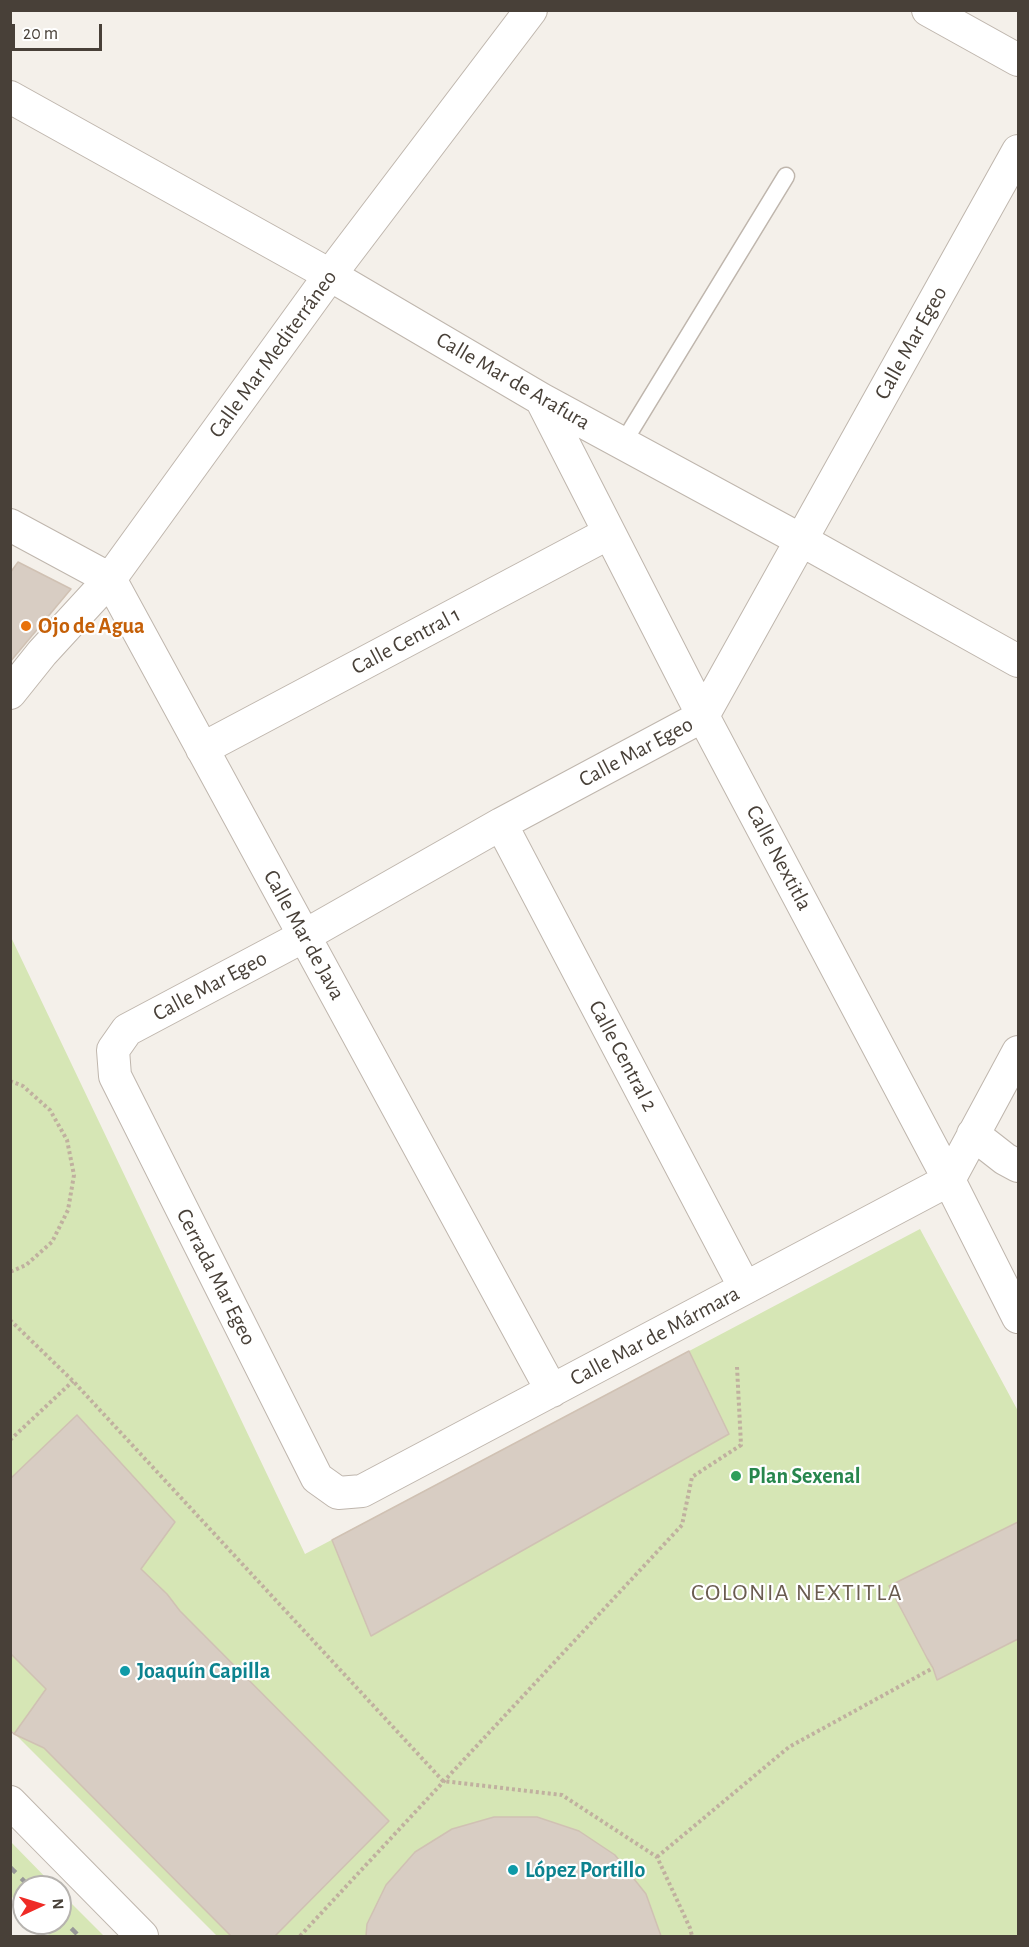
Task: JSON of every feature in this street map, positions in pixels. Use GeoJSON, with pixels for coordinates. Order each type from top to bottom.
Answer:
{"type":"FeatureCollection","features":[{"type":"Feature","properties":{"kind":"street","name":"Calle Mar Mediterráneo"},"geometry":{"type":"LineString","coordinates":[[10,693],[42,653],[110,579],[330,274],[531,10]]}},
{"type":"Feature","properties":{"kind":"street"},"geometry":{"type":"LineString","coordinates":[[928,10],[1018,60]]}},
{"type":"Feature","properties":{"kind":"street","name":"Calle Mar de Arafura"},"geometry":{"type":"LineString","coordinates":[[10,97],[330,274],[540,399],[801,540],[1018,661]]}},
{"type":"Feature","properties":{"kind":"street","name":"Calle Mar Egeo"},"geometry":{"type":"LineString","coordinates":[[127,1030],[304,936],[501,824],[703,716],[1018,151]]}},
{"type":"Feature","properties":{"kind":"street","name":"Calle Nextitla"},"geometry":{"type":"LineString","coordinates":[[540,399],[703,716],[949,1180],[1018,1317]]}},
{"type":"Feature","properties":{"kind":"street"},"geometry":{"type":"LineString","coordinates":[[10,525],[110,579]]}},
{"type":"Feature","properties":{"kind":"street","name":"Calle Central 1"},"geometry":{"type":"LineString","coordinates":[[202,748],[609,533]]}},
{"type":"Feature","properties":{"kind":"street","name":"Calle Mar de Java"},"geometry":{"type":"LineString","coordinates":[[110,579],[552,1390]]}},
{"type":"Feature","properties":{"kind":"street","name":"Calle Central 2"},"geometry":{"type":"LineString","coordinates":[[501,824],[745,1288]]}},
{"type":"Feature","properties":{"kind":"street","name":"Cerrada Mar Egeo"},"geometry":{"type":"LineString","coordinates":[[127,1030],[113,1050],[115,1076],[311,1468],[317,1478],[338,1493],[362,1491]]}},
{"type":"Feature","properties":{"kind":"street"},"geometry":{"type":"LineString","coordinates":[[949,1180],[1018,1052]]}},
{"type":"Feature","properties":{"kind":"street"},"geometry":{"type":"LineString","coordinates":[[974,1134],[1005,1159],[1018,1166]]}},
{"type":"Feature","properties":{"kind":"street","name":"Calle Mar de Mármara"},"geometry":{"type":"LineString","coordinates":[[362,1491],[949,1180]]}},
{"type":"Feature","properties":{"kind":"street"},"geometry":{"type":"LineString","coordinates":[[10,1802],[142,1936]]}},
{"type":"Feature","properties":{"kind":"lane"},"geometry":{"type":"LineString","coordinates":[[623,443],[786,176]]}},
{"type":"Feature","properties":{"kind":"path"},"geometry":{"type":"LineString","coordinates":[[10,1081],[23,1086],[50,1110],[67,1140],[74,1175],[68,1210],[52,1242],[26,1265],[10,1272]]}},
{"type":"Feature","properties":{"kind":"path"},"geometry":{"type":"LineString","coordinates":[[10,1320],[73,1382],[443,1781],[562,1795],[657,1857],[692,1936]]}},
{"type":"Feature","properties":{"kind":"path"},"geometry":{"type":"LineString","coordinates":[[300,1936],[682,1525],[692,1477],[741,1444],[737,1367]]}},
{"type":"Feature","properties":{"kind":"path"},"geometry":{"type":"LineString","coordinates":[[10,1440],[73,1382]]}},
{"type":"Feature","properties":{"kind":"path"},"geometry":{"type":"LineString","coordinates":[[657,1857],[789,1747],[933,1668]]}},
{"type":"Feature","properties":{"kind":"green space","name":"Plan Sexenal"},"geometry":{"type":"Polygon","coordinates":[[[10,935],[305,1554],[920,1229],[1018,1411],[1018,1936],[217,1936],[11,1730],[10,935]]]}},
{"type":"Feature","properties":{"kind":"green space"},"geometry":{"type":"Polygon","coordinates":[[[10,1841],[43,1875],[12,1875],[11,1896],[10,1841]]]}},
{"type":"Feature","properties":{"kind":"green space"},"geometry":{"type":"Polygon","coordinates":[[[72,1904],[104,1936],[50,1936],[72,1935],[72,1904]]]}},
{"type":"Feature","properties":{"kind":"building","name":"Ojo de Agua"},"geometry":{"type":"Polygon","coordinates":[[[18,562],[71,589],[10,662],[10,573],[18,562]]]}},
{"type":"Feature","properties":{"kind":"building"},"geometry":{"type":"Polygon","coordinates":[[[689,1351],[729,1434],[371,1636],[332,1540],[689,1351]]]}},
{"type":"Feature","properties":{"kind":"building","name":"Joaquín Capilla"},"geometry":{"type":"Polygon","coordinates":[[[77,1415],[175,1522],[141,1569],[389,1821],[275,1936],[231,1936],[44,1748],[10,1730],[10,1479],[77,1415]]]}},
{"type":"Feature","properties":{"kind":"building"},"geometry":{"type":"Polygon","coordinates":[[[1018,1522],[1018,1639],[937,1680],[933,1668],[889,1586],[1018,1522]]]}},
{"type":"Feature","properties":{"kind":"building"},"geometry":{"type":"Polygon","coordinates":[[[10,1653],[46,1689],[14,1734],[10,1730],[10,1653]]]}},
{"type":"Feature","properties":{"kind":"building","name":"López Portillo"},"geometry":{"type":"Polygon","coordinates":[[[494,1817],[537,1817],[579,1831],[615,1855],[646,1894],[661,1936],[366,1936],[367,1924],[386,1885],[415,1852],[452,1829],[494,1817]]]}},
{"type":"Feature","properties":{"kind":"railway"},"geometry":{"type":"LineString","coordinates":[[10,1867],[18,1875]]}},
{"type":"Feature","properties":{"kind":"railway"},"geometry":{"type":"LineString","coordinates":[[72,1929],[79,1936]]}},
{"type":"Feature","properties":{"kind":"place","name":"Ojo de Agua"},"geometry":{"type":"Point","coordinates":[26,626]}},
{"type":"Feature","properties":{"kind":"place","name":"Plan Sexenal"},"geometry":{"type":"Point","coordinates":[736,1476]}},
{"type":"Feature","properties":{"kind":"place","name":"Joaquín Capilla"},"geometry":{"type":"Point","coordinates":[125,1671]}},
{"type":"Feature","properties":{"kind":"place","name":"López Portillo"},"geometry":{"type":"Point","coordinates":[513,1870]}},
{"type":"Feature","properties":{"kind":"district","name":"COLONIA NEXTITLA"},"geometry":{"type":"Point","coordinates":[797,1593]}}]}
